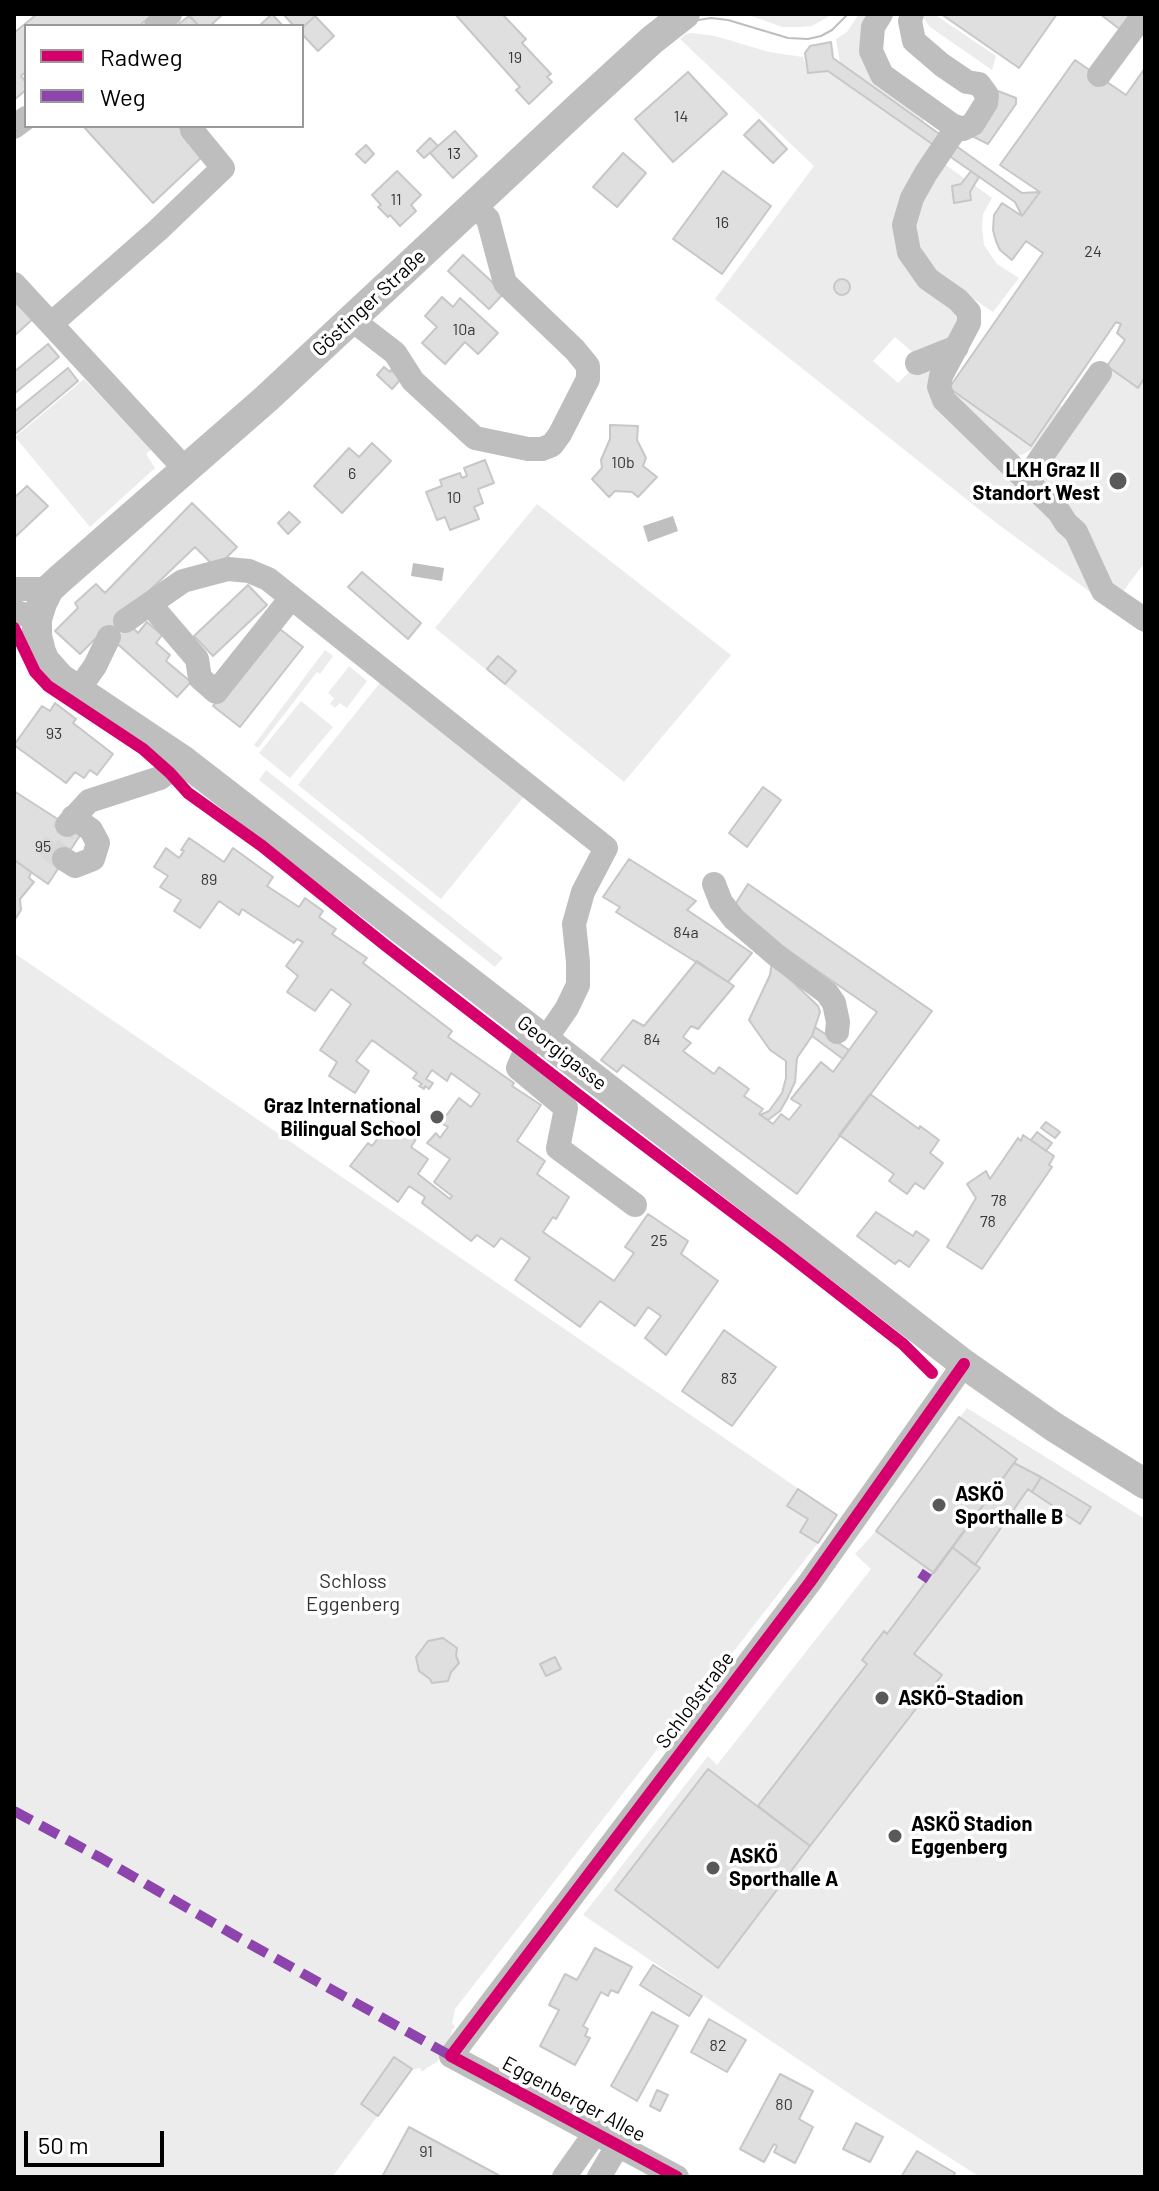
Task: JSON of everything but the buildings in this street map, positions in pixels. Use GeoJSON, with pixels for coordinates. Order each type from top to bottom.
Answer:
{"type":"FeatureCollection","features":[{"type":"Feature","properties":{"kind":"main road","name":"Göstinger Straße"},"geometry":{"type":"LineString","coordinates":[[49,589],[186,470],[652,40],[685,14]]}},
{"type":"Feature","properties":{"kind":"main road","name":"Georgigasse"},"geometry":{"type":"LineString","coordinates":[[49,589],[42,603],[26,615],[45,661],[60,678],[184,761],[964,1364],[1054,1427],[1144,1482]]}},
{"type":"Feature","properties":{"kind":"street"},"geometry":{"type":"LineString","coordinates":[[881,14],[873,27],[871,51],[882,75],[963,129],[973,124],[986,103],[987,95],[979,84],[967,82],[914,41],[910,21],[912,14]]}},
{"type":"Feature","properties":{"kind":"street"},"geometry":{"type":"LineString","coordinates":[[1099,75],[1144,14]]}},
{"type":"Feature","properties":{"kind":"street"},"geometry":{"type":"LineString","coordinates":[[957,127],[912,198],[904,225],[909,252],[928,279],[958,300],[969,312],[969,323],[941,376],[939,387],[944,400],[1076,532],[1103,591],[1145,620]]}},
{"type":"Feature","properties":{"kind":"street"},"geometry":{"type":"LineString","coordinates":[[51,324],[223,168],[192,130]]}},
{"type":"Feature","properties":{"kind":"street"},"geometry":{"type":"LineString","coordinates":[[351,319],[395,353],[413,381],[475,438],[528,449],[552,445],[588,379],[588,366],[505,283],[488,219],[474,205]]}},
{"type":"Feature","properties":{"kind":"street"},"geometry":{"type":"LineString","coordinates":[[14,284],[186,470]]}},
{"type":"Feature","properties":{"kind":"street"},"geometry":{"type":"LineString","coordinates":[[917,363],[957,347]]}},
{"type":"Feature","properties":{"kind":"street"},"geometry":{"type":"LineString","coordinates":[[1026,479],[1100,373]]}},
{"type":"Feature","properties":{"kind":"street"},"geometry":{"type":"LineString","coordinates":[[78,690],[117,629],[183,581],[228,569],[249,571],[268,579],[606,848],[583,892],[574,924],[578,985],[567,1008],[539,1035],[518,1068],[566,1108],[558,1148],[635,1205]]}},
{"type":"Feature","properties":{"kind":"street"},"geometry":{"type":"LineString","coordinates":[[14,589],[49,589]]}},
{"type":"Feature","properties":{"kind":"street"},"geometry":{"type":"LineString","coordinates":[[150,604],[197,659],[200,678],[216,692],[291,598]]}},
{"type":"Feature","properties":{"kind":"street"},"geometry":{"type":"LineString","coordinates":[[64,859],[75,866],[93,859],[98,843],[91,830],[70,821],[89,801],[160,778],[184,761]]}},
{"type":"Feature","properties":{"kind":"street"},"geometry":{"type":"LineString","coordinates":[[714,884],[721,902],[734,919],[827,993],[834,1003],[837,1032]]}},
{"type":"Feature","properties":{"kind":"street","name":"Schloßstraße"},"geometry":{"type":"LineString","coordinates":[[451,2056],[810,1582],[964,1364]]}},
{"type":"Feature","properties":{"kind":"street","name":"Eggenberger Allee"},"geometry":{"type":"LineString","coordinates":[[451,2056],[677,2177]]}},
{"type":"Feature","properties":{"kind":"street"},"geometry":{"type":"LineString","coordinates":[[564,2177],[596,2132]]}},
{"type":"Feature","properties":{"kind":"street"},"geometry":{"type":"LineString","coordinates":[[599,2177],[618,2145]]}},
{"type":"Feature","properties":{"kind":"green space"},"geometry":{"type":"Polygon","coordinates":[[[746,14],[833,14],[812,26],[782,27],[746,14]]]}},
{"type":"Feature","properties":{"kind":"green space"},"geometry":{"type":"Polygon","coordinates":[[[859,14],[872,14],[874,76],[923,122],[840,63],[836,39],[847,32],[859,14]]]}},
{"type":"Feature","properties":{"kind":"green space"},"geometry":{"type":"Polygon","coordinates":[[[923,14],[934,14],[996,56],[992,70],[930,27],[923,14]]]}},
{"type":"Feature","properties":{"kind":"green space"},"geometry":{"type":"Polygon","coordinates":[[[692,33],[803,57],[808,73],[828,71],[937,148],[901,215],[956,311],[958,321],[952,343],[918,357],[895,337],[873,361],[898,383],[910,371],[944,357],[932,377],[1062,525],[1101,600],[995,522],[715,299],[814,166],[680,39],[692,33]]]}},
{"type":"Feature","properties":{"kind":"green space"},"geometry":{"type":"Polygon","coordinates":[[[942,162],[965,179],[961,184],[970,192],[974,185],[992,198],[983,214],[984,245],[997,264],[1019,278],[993,312],[925,267],[910,224],[942,162]]]}},
{"type":"Feature","properties":{"kind":"green space"},"geometry":{"type":"Polygon","coordinates":[[[1108,366],[1137,388],[1145,377],[1145,562],[1118,598],[1041,484],[1042,467],[1108,366]]]}},
{"type":"Feature","properties":{"kind":"green space"},"geometry":{"type":"Polygon","coordinates":[[[84,379],[152,449],[146,454],[155,468],[90,527],[15,437],[84,379]]]}},
{"type":"Feature","properties":{"kind":"green space"},"geometry":{"type":"Polygon","coordinates":[[[949,388],[1064,408],[1032,449],[1015,456],[949,388]]]}},
{"type":"Feature","properties":{"kind":"green space"},"geometry":{"type":"Polygon","coordinates":[[[537,504],[731,655],[624,782],[435,628],[537,504]]]}},
{"type":"Feature","properties":{"kind":"green space"},"geometry":{"type":"Polygon","coordinates":[[[325,650],[333,656],[258,748],[254,745],[325,650]]]}},
{"type":"Feature","properties":{"kind":"green space"},"geometry":{"type":"Polygon","coordinates":[[[349,666],[367,681],[347,708],[340,703],[335,708],[330,704],[334,698],[328,693],[349,666]]]}},
{"type":"Feature","properties":{"kind":"green space"},"geometry":{"type":"Polygon","coordinates":[[[383,679],[526,794],[441,899],[298,785],[383,679]]]}},
{"type":"Feature","properties":{"kind":"green space"},"geometry":{"type":"Polygon","coordinates":[[[301,701],[333,727],[290,778],[259,753],[301,701]]]}},
{"type":"Feature","properties":{"kind":"green space"},"geometry":{"type":"Polygon","coordinates":[[[266,770],[503,958],[495,967],[259,780],[266,770]]]}},
{"type":"Feature","properties":{"kind":"green space","name":"Schloss Eggenberg"},"geometry":{"type":"Polygon","coordinates":[[[14,953],[837,1515],[455,2009],[450,2043],[437,2062],[424,2071],[420,2068],[412,2070],[332,2177],[14,2177],[14,953]]]}},
{"type":"Feature","properties":{"kind":"green space","name":"ASKÖ Stadion Eggenberg"},"geometry":{"type":"Polygon","coordinates":[[[967,1408],[1145,1519],[1145,2177],[980,2177],[583,1915],[708,1756],[717,1765],[871,1569],[855,1554],[876,1531],[967,1408]]]}},
{"type":"Feature","properties":{"kind":"shaded area"},"geometry":{"type":"Polygon","coordinates":[[[673,516],[678,531],[648,542],[643,526],[673,516]]]}},
{"type":"Feature","properties":{"kind":"shaded area"},"geometry":{"type":"Polygon","coordinates":[[[413,563],[444,568],[442,581],[411,576],[413,563]]]}},
{"type":"Feature","properties":{"kind":"tunnel"},"geometry":{"type":"LineString","coordinates":[[64,859],[51,849],[67,825]]}},
{"type":"Feature","properties":{"kind":"tram line"},"geometry":{"type":"LineString","coordinates":[[848,14],[832,30],[808,39],[788,38],[711,18],[686,22],[661,38],[265,406],[66,581],[53,595],[45,614],[45,648],[51,662],[64,675],[172,746],[967,1360],[1056,1423],[1145,1480]]}},
{"type":"Feature","properties":{"kind":"tram line"},"geometry":{"type":"LineString","coordinates":[[34,643],[31,620],[37,598],[47,583],[92,543]]}},
{"type":"Feature","properties":{"kind":"marked path"},"geometry":{"type":"LineString","coordinates":[[920,1573],[929,1579]]}},
{"type":"Feature","properties":{"kind":"marked path"},"geometry":{"type":"LineString","coordinates":[[14,1811],[451,2056]]}},
{"type":"Feature","properties":{"kind":"cycle path"},"geometry":{"type":"LineString","coordinates":[[14,628],[35,672],[48,686],[143,749],[188,793],[262,846],[385,945],[780,1248],[903,1344],[932,1373]]}},
{"type":"Feature","properties":{"kind":"cycle path"},"geometry":{"type":"LineString","coordinates":[[677,2177],[451,2056],[810,1582],[964,1364]]}},
{"type":"Feature","properties":{"kind":"place","name":"LKH Graz II Standort West"},"geometry":{"type":"Point","coordinates":[1118,481]}},
{"type":"Feature","properties":{"kind":"place","name":"Graz International Bilingual School"},"geometry":{"type":"Point","coordinates":[437,1117]}},
{"type":"Feature","properties":{"kind":"place","name":"ASKÖ Sporthalle B"},"geometry":{"type":"Point","coordinates":[939,1505]}},
{"type":"Feature","properties":{"kind":"place","name":"ASKÖ-Stadion"},"geometry":{"type":"Point","coordinates":[882,1698]}},
{"type":"Feature","properties":{"kind":"place","name":"ASKÖ Stadion Eggenberg"},"geometry":{"type":"Point","coordinates":[895,1836]}},
{"type":"Feature","properties":{"kind":"place","name":"ASKÖ Sporthalle A"},"geometry":{"type":"Point","coordinates":[713,1868]}}]}
